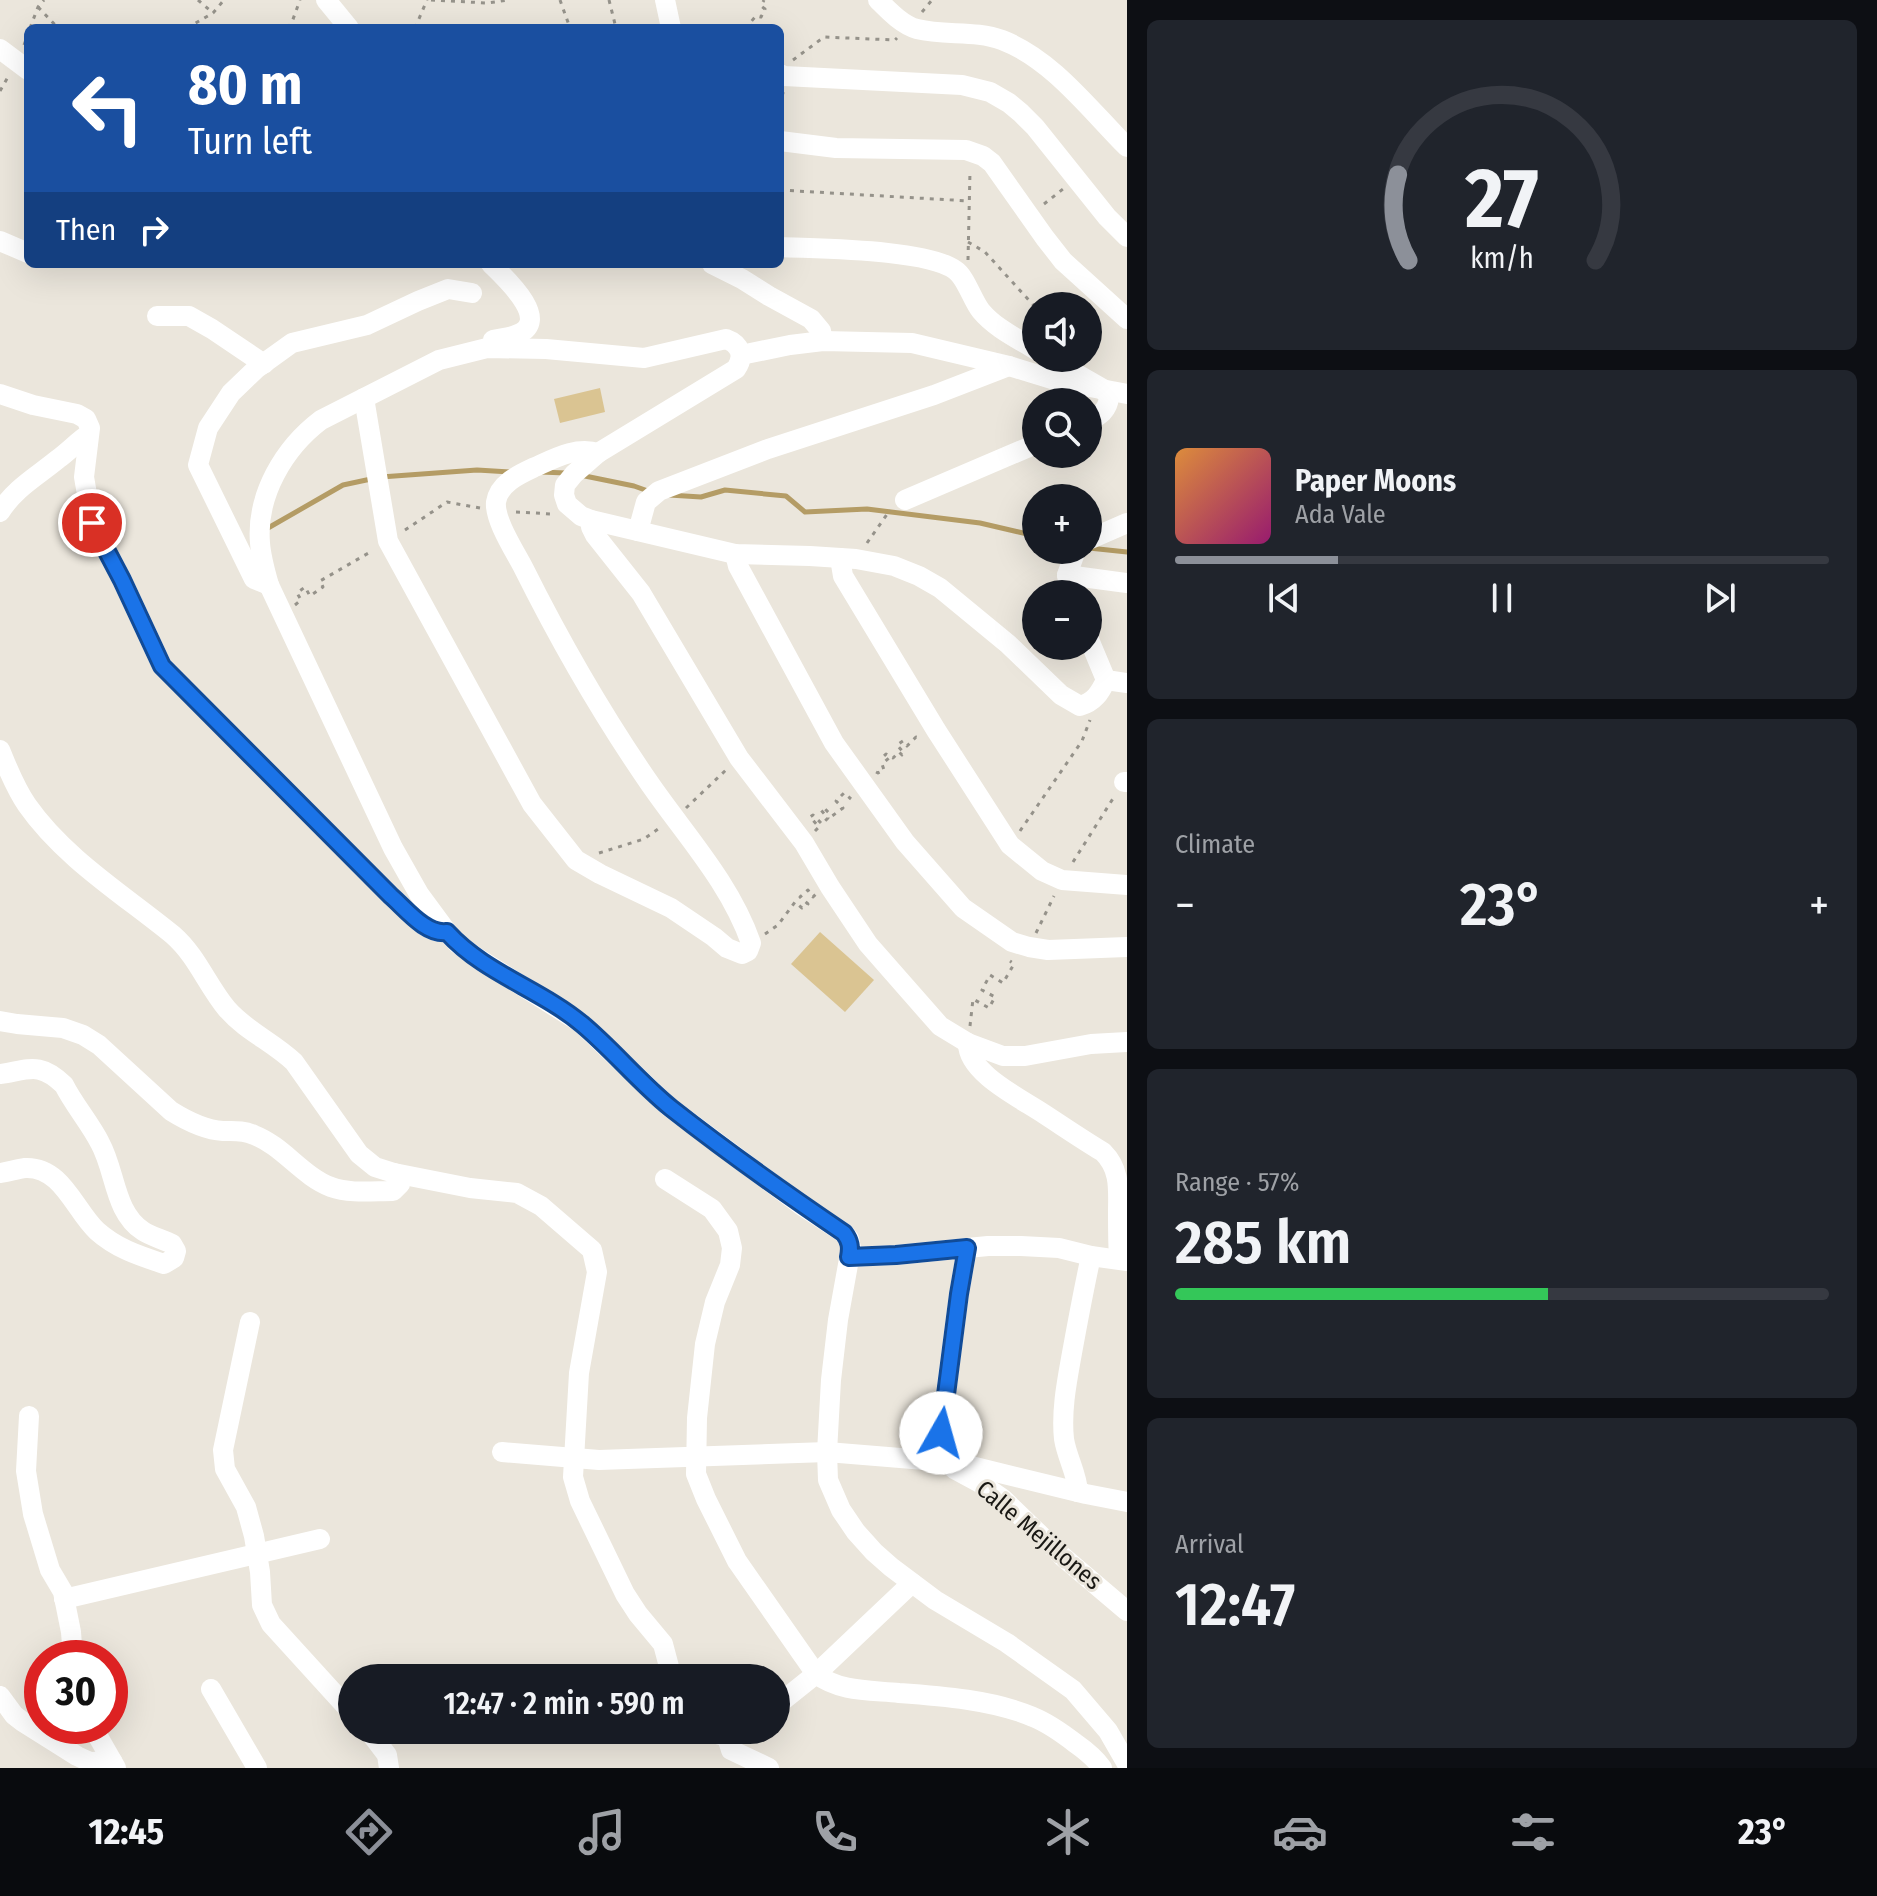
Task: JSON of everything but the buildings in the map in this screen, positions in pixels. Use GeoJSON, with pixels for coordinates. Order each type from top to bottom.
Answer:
{"type":"FeatureCollection","features":[{"type":"Feature","properties":{"kind":"street"},"geometry":{"type":"LineString","coordinates":[[326,0],[346,24]]}},
{"type":"Feature","properties":{"kind":"street"},"geometry":{"type":"LineString","coordinates":[[665,0],[670,24]]}},
{"type":"Feature","properties":{"kind":"street"},"geometry":{"type":"LineString","coordinates":[[878,0],[916,29],[989,36],[1032,55],[1055,73],[1127,147]]}},
{"type":"Feature","properties":{"kind":"street"},"geometry":{"type":"LineString","coordinates":[[0,49],[24,67]]}},
{"type":"Feature","properties":{"kind":"street"},"geometry":{"type":"LineString","coordinates":[[784,75],[962,85],[990,92],[1021,113],[1035,127],[1076,180],[1127,237]]}},
{"type":"Feature","properties":{"kind":"street"},"geometry":{"type":"LineString","coordinates":[[784,142],[836,148],[953,149],[983,156],[992,163],[1063,261],[1127,319]]}},
{"type":"Feature","properties":{"kind":"street"},"geometry":{"type":"LineString","coordinates":[[0,241],[24,251]]}},
{"type":"Feature","properties":{"kind":"street"},"geometry":{"type":"LineString","coordinates":[[784,247],[914,256],[955,269],[981,312],[1022,341]]}},
{"type":"Feature","properties":{"kind":"street"},"geometry":{"type":"LineString","coordinates":[[487,348],[490,340],[520,334],[531,318],[526,304],[494,268]]}},
{"type":"Feature","properties":{"kind":"street"},"geometry":{"type":"LineString","coordinates":[[720,268],[811,319],[821,331],[823,341]]}},
{"type":"Feature","properties":{"kind":"street"},"geometry":{"type":"LineString","coordinates":[[269,585],[254,579],[198,465],[208,428],[231,393],[292,343],[367,325],[448,289],[472,293]]}},
{"type":"Feature","properties":{"kind":"street"},"geometry":{"type":"LineString","coordinates":[[157,316],[189,316],[264,364]]}},
{"type":"Feature","properties":{"kind":"street"},"geometry":{"type":"LineString","coordinates":[[1127,1042],[1091,1044],[1025,1056],[1003,1056],[968,1043],[940,1026],[868,944],[804,843],[739,758],[641,593],[582,515],[567,504],[565,485],[598,453],[736,369],[741,355],[734,342],[723,339],[644,358],[546,349],[487,348],[439,360],[321,420],[304,433],[289,452],[272,479],[264,502],[259,542],[263,565],[269,585],[393,848],[419,894],[458,944],[581,1023],[668,1106],[849,1239],[851,1248],[836,1335],[827,1452],[828,1480],[841,1510],[874,1552],[912,1583],[1007,1643],[1073,1690],[1108,1731],[1127,1764]]}},
{"type":"Feature","properties":{"kind":"street"},"geometry":{"type":"LineString","coordinates":[[741,355],[823,341],[912,343],[1058,381],[1127,394]]}},
{"type":"Feature","properties":{"kind":"street"},"geometry":{"type":"LineString","coordinates":[[638,531],[646,502],[653,493],[768,449],[934,395],[1009,366]]}},
{"type":"Feature","properties":{"kind":"street"},"geometry":{"type":"LineString","coordinates":[[1073,372],[1103,389],[1109,397],[1102,413]]}},
{"type":"Feature","properties":{"kind":"street"},"geometry":{"type":"LineString","coordinates":[[0,394],[33,405],[82,415],[89,423],[84,477],[92,523],[162,666],[391,896],[431,930],[447,932]]}},
{"type":"Feature","properties":{"kind":"street"},"geometry":{"type":"LineString","coordinates":[[364,398],[388,541],[532,804],[576,860],[671,908],[736,953],[742,954],[748,951],[751,943],[727,893],[617,735],[503,531],[497,511],[496,502],[501,490],[511,479],[572,452],[588,449],[598,453]]}},
{"type":"Feature","properties":{"kind":"street"},"geometry":{"type":"LineString","coordinates":[[0,512],[15,491],[89,434]]}},
{"type":"Feature","properties":{"kind":"street"},"geometry":{"type":"LineString","coordinates":[[898,504],[1022,450]]}},
{"type":"Feature","properties":{"kind":"street"},"geometry":{"type":"LineString","coordinates":[[582,515],[735,554],[840,558],[894,566],[940,588],[1008,644],[1061,695],[1080,706],[1088,704],[1101,691],[1117,682],[1102,659]]}},
{"type":"Feature","properties":{"kind":"street"},"geometry":{"type":"LineString","coordinates":[[1102,534],[1127,523]]}},
{"type":"Feature","properties":{"kind":"street"},"geometry":{"type":"LineString","coordinates":[[735,554],[738,566],[834,743],[905,842],[963,908],[1020,945],[1048,950],[1127,947]]}},
{"type":"Feature","properties":{"kind":"street"},"geometry":{"type":"LineString","coordinates":[[840,558],[843,576],[1010,845],[1042,871],[1062,880],[1127,885]]}},
{"type":"Feature","properties":{"kind":"street"},"geometry":{"type":"LineString","coordinates":[[1102,583],[1127,583]]}},
{"type":"Feature","properties":{"kind":"street"},"geometry":{"type":"LineString","coordinates":[[0,750],[18,791],[36,818],[98,877],[184,946],[235,1017],[294,1062],[359,1154],[375,1167],[394,1173],[470,1188],[517,1193],[541,1206],[592,1250],[597,1272],[579,1373],[573,1477],[580,1501],[625,1594],[663,1644],[668,1664]]}},
{"type":"Feature","properties":{"kind":"street"},"geometry":{"type":"LineString","coordinates":[[0,1021],[63,1028],[83,1035],[99,1045],[183,1119],[209,1128],[253,1134],[328,1186],[352,1191],[393,1191],[400,1181],[394,1173]]}},
{"type":"Feature","properties":{"kind":"street"},"geometry":{"type":"LineString","coordinates":[[849,1257],[988,1246],[1059,1248],[1123,1260],[1119,1187],[1111,1160],[991,1079],[970,1056],[968,1043]]}},
{"type":"Feature","properties":{"kind":"street"},"geometry":{"type":"LineString","coordinates":[[0,1074],[20,1069],[39,1070],[64,1085],[102,1145],[120,1203],[130,1220],[146,1233],[172,1244],[176,1251],[174,1258],[164,1264],[114,1244],[86,1220],[63,1187],[48,1175],[25,1168],[0,1173]]}},
{"type":"Feature","properties":{"kind":"street"},"geometry":{"type":"LineString","coordinates":[[665,1179],[712,1209],[728,1231],[732,1248],[730,1265],[715,1302],[705,1344],[700,1380],[696,1474],[737,1561],[816,1674],[827,1682],[847,1689],[906,1693],[1007,1708],[1034,1717],[1061,1733],[1102,1768]]}},
{"type":"Feature","properties":{"kind":"street"},"geometry":{"type":"LineString","coordinates":[[944,1461],[959,1294],[967,1248]]}},
{"type":"Feature","properties":{"kind":"street"},"geometry":{"type":"LineString","coordinates":[[1078,1492],[1078,1482],[1064,1439],[1066,1384],[1091,1256]]}},
{"type":"Feature","properties":{"kind":"street"},"geometry":{"type":"LineString","coordinates":[[250,1322],[223,1450],[225,1469],[246,1507],[257,1554],[262,1605],[271,1624],[338,1698]]}},
{"type":"Feature","properties":{"kind":"street"},"geometry":{"type":"LineString","coordinates":[[29,1416],[26,1471],[33,1514],[50,1570],[64,1599],[72,1640]]}},
{"type":"Feature","properties":{"kind":"street"},"geometry":{"type":"LineString","coordinates":[[502,1452],[639,1460],[827,1452],[944,1461],[1127,1502]]}},
{"type":"Feature","properties":{"kind":"street","name":"Calle Mejillones"},"geometry":{"type":"LineString","coordinates":[[944,1461],[1003,1499],[1062,1556],[1127,1611]]}},
{"type":"Feature","properties":{"kind":"street"},"geometry":{"type":"LineString","coordinates":[[64,1599],[320,1539]]}},
{"type":"Feature","properties":{"kind":"street"},"geometry":{"type":"LineString","coordinates":[[790,1695],[912,1583]]}},
{"type":"Feature","properties":{"kind":"street"},"geometry":{"type":"LineString","coordinates":[[211,1689],[257,1768]]}},
{"type":"Feature","properties":{"kind":"street"},"geometry":{"type":"LineString","coordinates":[[0,1696],[14,1715],[77,1756],[90,1762],[114,1764]]}},
{"type":"Feature","properties":{"kind":"street"},"geometry":{"type":"LineString","coordinates":[[102,1744],[114,1764]]}},
{"type":"Feature","properties":{"kind":"street"},"geometry":{"type":"LineString","coordinates":[[379,1744],[387,1755],[389,1768]]}},
{"type":"Feature","properties":{"kind":"street"},"geometry":{"type":"LineString","coordinates":[[730,1744],[731,1750],[769,1768]]}},
{"type":"Feature","properties":{"kind":"path"},"geometry":{"type":"LineString","coordinates":[[32,24],[44,0]]}},
{"type":"Feature","properties":{"kind":"path"},"geometry":{"type":"LineString","coordinates":[[198,0],[213,13]]}},
{"type":"Feature","properties":{"kind":"path"},"geometry":{"type":"LineString","coordinates":[[194,24],[213,13],[224,0]]}},
{"type":"Feature","properties":{"kind":"path"},"geometry":{"type":"LineString","coordinates":[[291,24],[300,0]]}},
{"type":"Feature","properties":{"kind":"path"},"geometry":{"type":"LineString","coordinates":[[417,24],[429,0],[487,3],[509,0]]}},
{"type":"Feature","properties":{"kind":"path"},"geometry":{"type":"LineString","coordinates":[[560,0],[569,24]]}},
{"type":"Feature","properties":{"kind":"path"},"geometry":{"type":"LineString","coordinates":[[609,0],[615,24]]}},
{"type":"Feature","properties":{"kind":"path"},"geometry":{"type":"LineString","coordinates":[[749,24],[756,16],[761,17],[765,9],[761,6],[764,0]]}},
{"type":"Feature","properties":{"kind":"path"},"geometry":{"type":"LineString","coordinates":[[38,7],[54,24]]}},
{"type":"Feature","properties":{"kind":"path"},"geometry":{"type":"LineString","coordinates":[[784,71],[788,63],[824,37],[895,40],[909,26]]}},
{"type":"Feature","properties":{"kind":"path"},"geometry":{"type":"LineString","coordinates":[[967,289],[971,151]]}},
{"type":"Feature","properties":{"kind":"path"},"geometry":{"type":"LineString","coordinates":[[1029,216],[1076,180]]}},
{"type":"Feature","properties":{"kind":"path"},"geometry":{"type":"LineString","coordinates":[[784,190],[969,201]]}},
{"type":"Feature","properties":{"kind":"path"},"geometry":{"type":"LineString","coordinates":[[968,242],[985,252],[1022,293]]}},
{"type":"Feature","properties":{"kind":"path"},"geometry":{"type":"LineString","coordinates":[[283,615],[301,600],[297,593],[305,587],[310,596],[323,587],[320,581],[447,502],[497,511],[582,515]]}},
{"type":"Feature","properties":{"kind":"path"},"geometry":{"type":"LineString","coordinates":[[874,532],[898,504]]}},
{"type":"Feature","properties":{"kind":"path"},"geometry":{"type":"LineString","coordinates":[[1010,845],[1082,741],[1090,723],[1088,704]]}},
{"type":"Feature","properties":{"kind":"path"},"geometry":{"type":"LineString","coordinates":[[968,1043],[973,999],[989,1008],[995,997],[982,990],[990,975],[1003,983],[1014,964],[1001,953],[1020,945],[1126,782]]}},
{"type":"Feature","properties":{"kind":"path"},"geometry":{"type":"LineString","coordinates":[[750,939],[778,925],[795,902],[802,908],[808,904],[800,897],[808,890],[813,897],[819,891],[812,886],[824,877]]}},
{"type":"Feature","properties":{"kind":"shaded area"},"geometry":{"type":"Polygon","coordinates":[[[600,388],[605,412],[560,423],[554,399],[600,388]]]}},
{"type":"Feature","properties":{"kind":"shaded area"},"geometry":{"type":"Polygon","coordinates":[[[820,932],[874,980],[845,1012],[791,964],[820,932]]]}},
{"type":"Feature","properties":{"kind":"waterway"},"geometry":{"type":"LineString","coordinates":[[381,477],[477,470],[510,472]]}},
{"type":"Feature","properties":{"kind":"waterway"},"geometry":{"type":"LineString","coordinates":[[540,472],[566,473]]}},
{"type":"Feature","properties":{"kind":"waterway"},"geometry":{"type":"LineString","coordinates":[[580,475],[648,491]]}},
{"type":"Feature","properties":{"kind":"waterway"},"geometry":{"type":"LineString","coordinates":[[268,528],[343,485],[371,479]]}},
{"type":"Feature","properties":{"kind":"waterway"},"geometry":{"type":"LineString","coordinates":[[669,495],[701,497],[725,490],[786,496],[805,512],[867,509],[980,523],[1022,533]]}},
{"type":"Feature","properties":{"kind":"waterway"},"geometry":{"type":"LineString","coordinates":[[1102,549],[1127,552]]}},
{"type":"Feature","properties":{"kind":"route"},"geometry":{"type":"LineString","coordinates":[[92,523],[162,666],[418,920],[431,930],[447,932],[476,957],[581,1023],[668,1106],[801,1205],[844,1233],[851,1248],[849,1257],[967,1248],[941,1433]]}}]}
